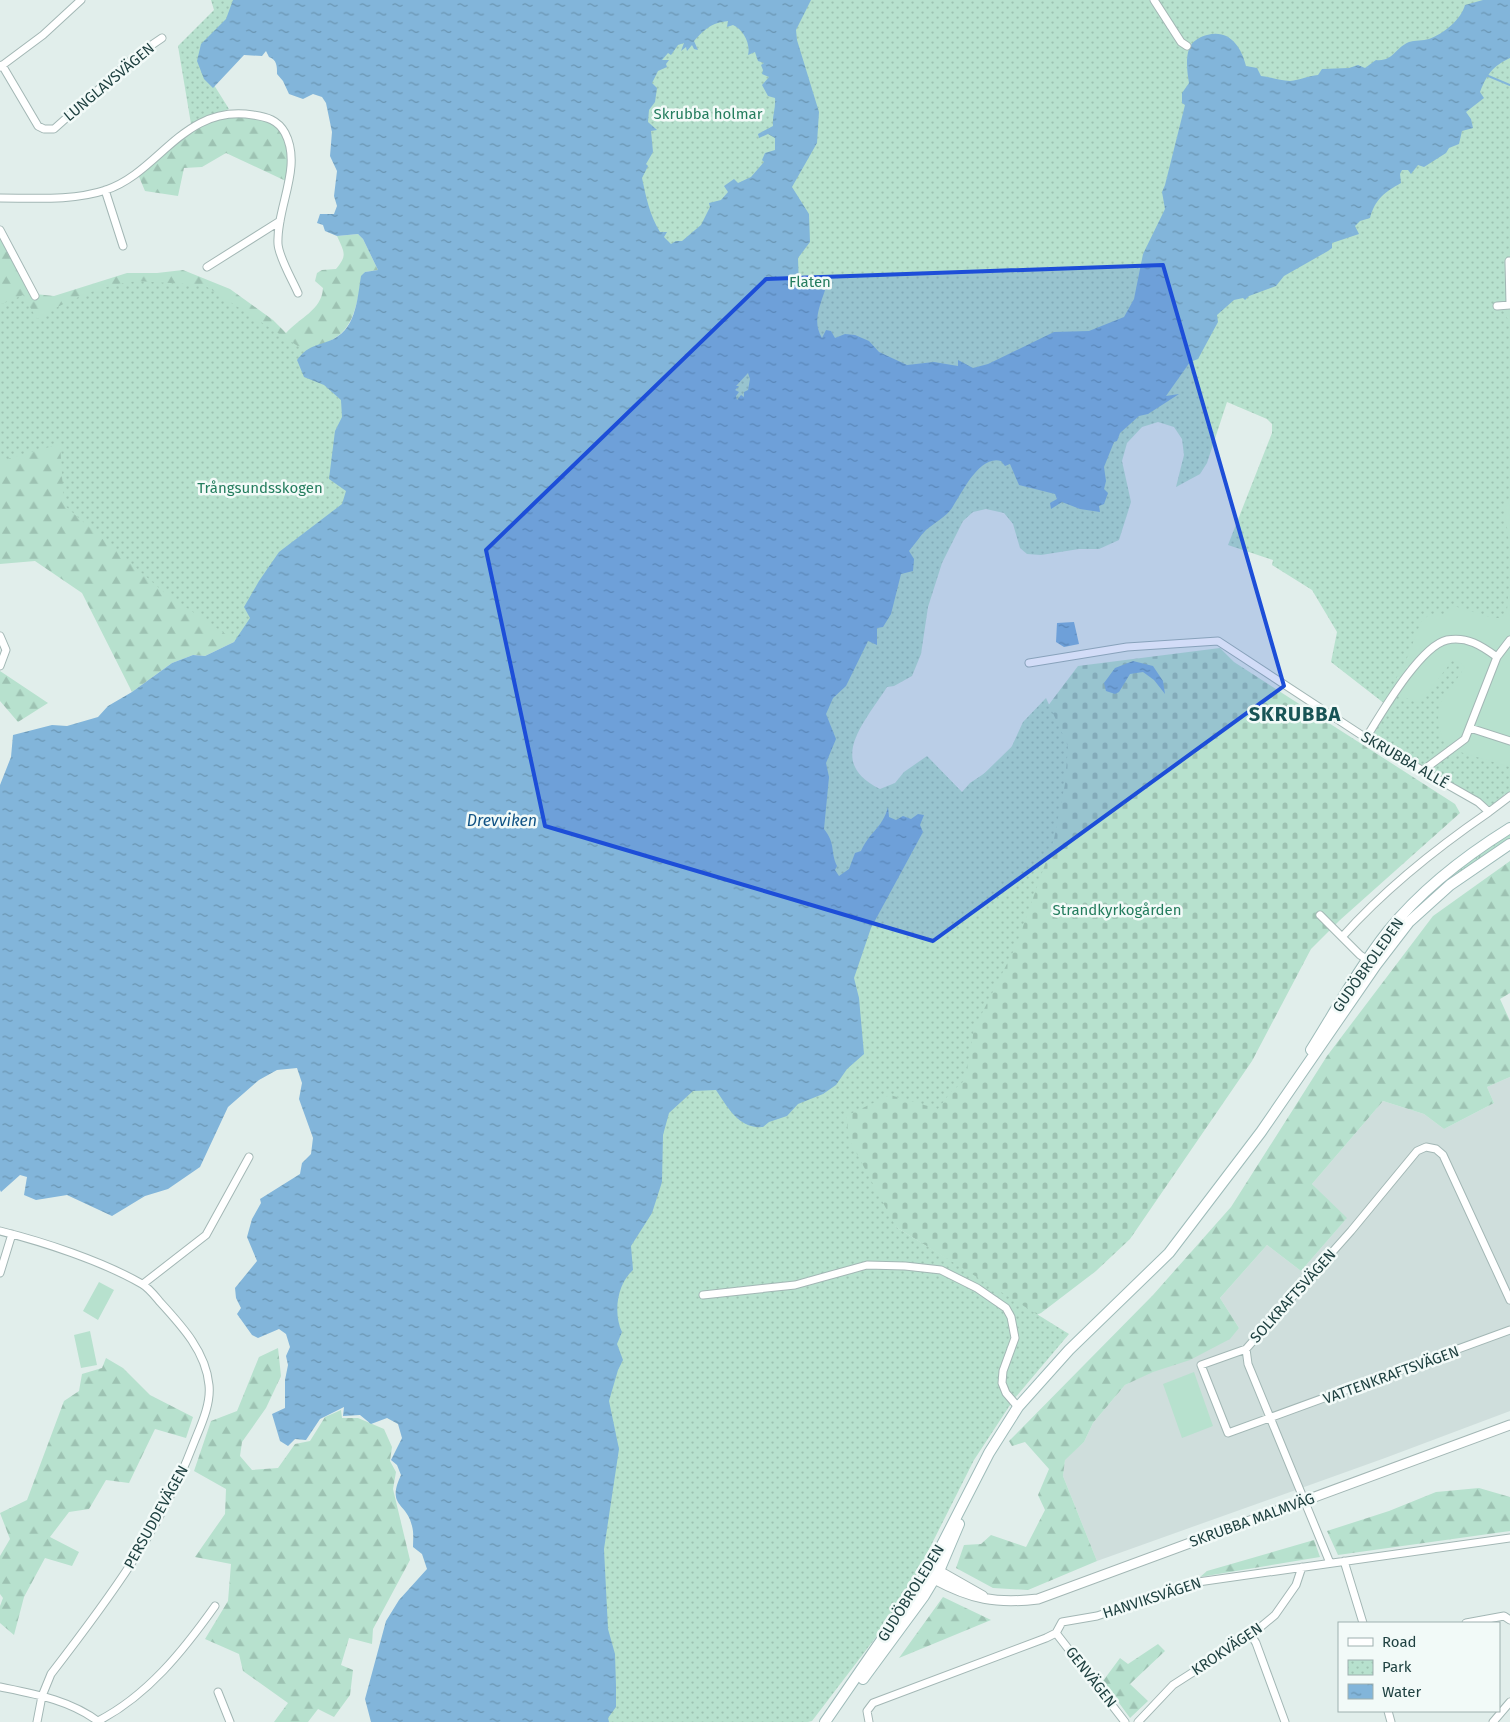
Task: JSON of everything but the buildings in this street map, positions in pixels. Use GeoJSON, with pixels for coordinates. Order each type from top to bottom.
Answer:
{"type":"FeatureCollection","features":[{"type":"Feature","properties":{"kind":"main road","name":"GUDÖBROLEDEN"},"geometry":{"type":"LineString","coordinates":[[832,1722],[924,1596],[933,1572],[1018,1407],[1069,1350],[1169,1252],[1261,1132],[1372,963],[1388,931],[1418,899],[1454,866],[1510,828]]}},
{"type":"Feature","properties":{"kind":"main road","name":"GUDÖBROLEDEN"},"geometry":{"type":"LineString","coordinates":[[1372,963],[1424,907],[1450,885],[1508,846]]}},
{"type":"Feature","properties":{"kind":"main road","name":"GUDÖBROLEDEN"},"geometry":{"type":"LineString","coordinates":[[825,1722],[933,1572]]}},
{"type":"Feature","properties":{"kind":"street"},"geometry":{"type":"LineString","coordinates":[[1,66],[44,35],[80,0]]}},
{"type":"Feature","properties":{"kind":"street"},"geometry":{"type":"LineString","coordinates":[[1154,0],[1181,42],[1187,46]]}},
{"type":"Feature","properties":{"kind":"street","name":"LUNGLAVSVÄGEN"},"geometry":{"type":"LineString","coordinates":[[1,66],[38,126],[44,129],[54,129],[136,55],[162,38]]}},
{"type":"Feature","properties":{"kind":"street"},"geometry":{"type":"LineString","coordinates":[[0,198],[52,198],[105,190],[132,176],[186,130],[224,116],[238,114],[267,117],[278,123],[285,134],[292,159],[280,221],[279,251],[298,293]]}},
{"type":"Feature","properties":{"kind":"street"},"geometry":{"type":"LineString","coordinates":[[105,190],[123,246]]}},
{"type":"Feature","properties":{"kind":"street"},"geometry":{"type":"LineString","coordinates":[[207,267],[280,221]]}},
{"type":"Feature","properties":{"kind":"street"},"geometry":{"type":"LineString","coordinates":[[0,230],[35,296]]}},
{"type":"Feature","properties":{"kind":"street"},"geometry":{"type":"LineString","coordinates":[[1497,306],[1510,305],[1509,261]]}},
{"type":"Feature","properties":{"kind":"street"},"geometry":{"type":"LineString","coordinates":[[0,636],[6,650],[5,659],[0,666]]}},
{"type":"Feature","properties":{"kind":"street"},"geometry":{"type":"LineString","coordinates":[[1366,738],[1408,675],[1435,646],[1446,640],[1461,639],[1477,643],[1497,657]]}},
{"type":"Feature","properties":{"kind":"street"},"geometry":{"type":"LineString","coordinates":[[1422,771],[1465,739],[1497,657],[1510,640]]}},
{"type":"Feature","properties":{"kind":"street","name":"SKRUBBA ALLÉ"},"geometry":{"type":"LineString","coordinates":[[1029,663],[1127,647],[1218,641],[1366,738],[1478,802],[1489,812]]}},
{"type":"Feature","properties":{"kind":"street"},"geometry":{"type":"LineString","coordinates":[[1470,728],[1510,741]]}},
{"type":"Feature","properties":{"kind":"street"},"geometry":{"type":"LineString","coordinates":[[1342,937],[1367,910],[1436,848],[1510,796]]}},
{"type":"Feature","properties":{"kind":"street"},"geometry":{"type":"LineString","coordinates":[[1320,915],[1372,963]]}},
{"type":"Feature","properties":{"kind":"street","name":"SOLKRAFTSVÄGEN"},"geometry":{"type":"LineString","coordinates":[[1330,1563],[1248,1364],[1246,1349],[1351,1231],[1417,1151],[1426,1147],[1436,1149],[1443,1155],[1510,1300]]}},
{"type":"Feature","properties":{"kind":"street"},"geometry":{"type":"LineString","coordinates":[[143,1284],[206,1235],[249,1158]]}},
{"type":"Feature","properties":{"kind":"street","name":"PERSUDDEVÄGEN"},"geometry":{"type":"LineString","coordinates":[[0,1230],[70,1254],[143,1284],[192,1340],[204,1362],[209,1386],[209,1398],[180,1480],[137,1557],[51,1674],[42,1696],[37,1722]]}},
{"type":"Feature","properties":{"kind":"street"},"geometry":{"type":"LineString","coordinates":[[0,1273],[12,1234]]}},
{"type":"Feature","properties":{"kind":"street"},"geometry":{"type":"LineString","coordinates":[[703,1295],[795,1285],[867,1265],[905,1266],[940,1270],[983,1292],[1006,1308],[1011,1317],[1016,1338],[1003,1371],[1002,1383],[1006,1393],[1018,1407]]}},
{"type":"Feature","properties":{"kind":"street","name":"VATTENKRAFTSVÄGEN"},"geometry":{"type":"LineString","coordinates":[[1246,1349],[1201,1365],[1228,1433],[1271,1419],[1510,1330]]}},
{"type":"Feature","properties":{"kind":"street","name":"SKRUBBA MALMVÄG"},"geometry":{"type":"LineString","coordinates":[[933,1572],[971,1596],[992,1601],[1012,1602],[1038,1599],[1510,1424]]}},
{"type":"Feature","properties":{"kind":"street","name":"HANVIKSVÄGEN"},"geometry":{"type":"LineString","coordinates":[[869,1722],[868,1711],[873,1703],[1056,1633],[1058,1626],[1067,1620],[1097,1616],[1198,1582],[1510,1538]]}},
{"type":"Feature","properties":{"kind":"street"},"geometry":{"type":"LineString","coordinates":[[1344,1561],[1363,1622]]}},
{"type":"Feature","properties":{"kind":"street","name":"KROKVÄGEN"},"geometry":{"type":"LineString","coordinates":[[1138,1722],[1173,1685],[1251,1635],[1276,1615],[1296,1585],[1302,1567]]}},
{"type":"Feature","properties":{"kind":"street"},"geometry":{"type":"LineString","coordinates":[[0,1687],[42,1696],[83,1710],[98,1721],[112,1714],[148,1687],[194,1636],[215,1606]]}},
{"type":"Feature","properties":{"kind":"street"},"geometry":{"type":"LineString","coordinates":[[1471,1622],[1504,1616],[1510,1620]]}},
{"type":"Feature","properties":{"kind":"street","name":"GENVÄGEN"},"geometry":{"type":"LineString","coordinates":[[1056,1633],[1125,1722]]}},
{"type":"Feature","properties":{"kind":"street"},"geometry":{"type":"LineString","coordinates":[[1251,1635],[1256,1643],[1285,1722]]}},
{"type":"Feature","properties":{"kind":"street"},"geometry":{"type":"LineString","coordinates":[[218,1692],[230,1722]]}},
{"type":"Feature","properties":{"kind":"street"},"geometry":{"type":"LineString","coordinates":[[1493,1722],[1510,1702]]}},
{"type":"Feature","properties":{"kind":"highlighted area"},"geometry":{"type":"Polygon","coordinates":[[[1163,265],[1284,686],[933,941],[545,826],[486,550],[766,279],[1163,265]]]}},
{"type":"Feature","properties":{"kind":"shaded area"},"geometry":{"type":"Polygon","coordinates":[[[1510,1077],[1510,1411],[1385,1458],[1097,1561],[1063,1476],[1065,1459],[1084,1442],[1093,1423],[1125,1385],[1239,1328],[1220,1298],[1267,1245],[1301,1271],[1346,1219],[1312,1184],[1383,1101],[1424,1114],[1444,1129],[1494,1103],[1487,1087],[1510,1077]]]}},
{"type":"Feature","properties":{"kind":"green space"},"geometry":{"type":"Polygon","coordinates":[[[211,0],[282,0],[214,85],[229,109],[191,124],[178,46],[214,10],[211,0]]]}},
{"type":"Feature","properties":{"kind":"green space","name":"Flaten"},"geometry":{"type":"Polygon","coordinates":[[[492,0],[1510,0],[1510,799],[1505,794],[1491,807],[1423,769],[1367,732],[1385,704],[1331,662],[1337,632],[1312,590],[1272,565],[1273,560],[1228,545],[1272,433],[1272,424],[1267,419],[1227,402],[1207,463],[1200,474],[1176,487],[1184,455],[1182,439],[1174,427],[1158,422],[1142,427],[1127,443],[1122,461],[1131,502],[1119,540],[1099,549],[1079,549],[1041,555],[1027,554],[1020,548],[1013,524],[1004,513],[986,509],[973,512],[963,521],[942,563],[928,607],[921,654],[912,676],[894,686],[887,687],[869,714],[855,741],[852,754],[855,767],[864,778],[880,789],[895,783],[904,772],[927,756],[962,792],[970,783],[1006,759],[1023,722],[1046,698],[1068,746],[1065,784],[1054,839],[1016,946],[974,1029],[965,1080],[950,1093],[938,1109],[890,1095],[846,1116],[849,1139],[896,1227],[1069,1334],[1014,1399],[974,1460],[902,1603],[812,1721],[808,1722],[552,1722],[492,0]]]}},
{"type":"Feature","properties":{"kind":"green space"},"geometry":{"type":"Polygon","coordinates":[[[238,114],[278,123],[292,159],[288,182],[226,153],[202,167],[184,168],[178,196],[145,191],[137,172],[186,130],[238,114]]]}},
{"type":"Feature","properties":{"kind":"green space","name":"Trångsundsskogen"},"geometry":{"type":"Polygon","coordinates":[[[0,230],[35,294],[54,296],[127,273],[157,273],[183,270],[230,289],[273,320],[286,333],[319,302],[323,288],[315,281],[317,273],[322,270],[336,269],[342,260],[344,253],[337,236],[358,234],[363,239],[378,270],[365,272],[362,276],[354,314],[345,329],[330,341],[250,618],[234,642],[205,656],[193,655],[172,663],[132,692],[82,593],[35,561],[0,564],[0,230]]]}},
{"type":"Feature","properties":{"kind":"green space"},"geometry":{"type":"Polygon","coordinates":[[[1510,263],[1510,323],[1502,309],[1506,296],[1505,269],[1510,263]]]}},
{"type":"Feature","properties":{"kind":"green space","name":"Trångsundsskogen"},"geometry":{"type":"Polygon","coordinates":[[[137,281],[204,285],[433,434],[309,690],[166,594],[64,505],[60,444],[0,461],[0,302],[2,304],[23,295],[37,319],[85,294],[110,286],[137,281]]]}},
{"type":"Feature","properties":{"kind":"green space"},"geometry":{"type":"Polygon","coordinates":[[[1510,502],[1510,548],[1504,507],[1510,502]]]}},
{"type":"Feature","properties":{"kind":"green space"},"geometry":{"type":"Polygon","coordinates":[[[1510,576],[1510,767],[1460,752],[1443,740],[1438,724],[1439,705],[1465,667],[1459,662],[1452,661],[1419,704],[1402,696],[1393,685],[1407,658],[1421,622],[1430,614],[1445,614],[1454,606],[1493,618],[1502,618],[1507,610],[1510,576]]]}},
{"type":"Feature","properties":{"kind":"green space","name":"Strandkyrkogården"},"geometry":{"type":"Polygon","coordinates":[[[1220,648],[1234,662],[1455,804],[1460,813],[1340,920],[1311,949],[1252,1061],[1130,1239],[1096,1271],[1041,1313],[1027,1319],[1004,1295],[888,1222],[817,1143],[961,796],[1032,727],[1078,666],[1220,648]]]}},
{"type":"Feature","properties":{"kind":"green space"},"geometry":{"type":"Polygon","coordinates":[[[0,671],[48,703],[18,722],[0,701],[0,671]]]}},
{"type":"Feature","properties":{"kind":"green space"},"geometry":{"type":"Polygon","coordinates":[[[1510,832],[1510,841],[1461,871],[1421,902],[1454,870],[1510,832]]]}},
{"type":"Feature","properties":{"kind":"green space"},"geometry":{"type":"Polygon","coordinates":[[[1510,861],[1510,993],[1500,999],[1510,1021],[1510,1077],[1487,1087],[1494,1103],[1444,1129],[1424,1114],[1383,1101],[1312,1184],[1347,1218],[1301,1271],[1267,1245],[1220,1298],[1239,1328],[1230,1339],[1190,1360],[1153,1372],[1125,1385],[1093,1423],[1084,1442],[1065,1460],[1063,1476],[1097,1561],[1028,1590],[993,1588],[956,1568],[964,1545],[981,1544],[991,1535],[1026,1547],[1045,1510],[1038,1495],[1049,1469],[1025,1442],[1012,1446],[1009,1441],[1153,1295],[1231,1207],[1327,1056],[1433,916],[1510,861]]]}},
{"type":"Feature","properties":{"kind":"green space"},"geometry":{"type":"Polygon","coordinates":[[[99,1282],[114,1290],[98,1320],[83,1311],[99,1282]]]}},
{"type":"Feature","properties":{"kind":"green space"},"geometry":{"type":"Polygon","coordinates":[[[90,1331],[97,1365],[81,1368],[74,1335],[90,1331]]]}},
{"type":"Feature","properties":{"kind":"green space"},"geometry":{"type":"Polygon","coordinates":[[[278,1348],[281,1376],[266,1408],[242,1442],[240,1456],[252,1470],[278,1468],[295,1444],[310,1441],[325,1417],[341,1410],[342,1418],[358,1418],[384,1429],[392,1447],[390,1461],[396,1472],[393,1489],[410,1560],[373,1629],[372,1644],[349,1638],[341,1665],[353,1670],[350,1695],[334,1717],[318,1709],[308,1722],[274,1722],[288,1703],[243,1671],[239,1654],[205,1639],[228,1601],[231,1564],[195,1557],[225,1514],[226,1489],[194,1471],[211,1421],[237,1411],[259,1357],[278,1348]]]}},
{"type":"Feature","properties":{"kind":"green space"},"geometry":{"type":"Polygon","coordinates":[[[106,1358],[123,1368],[150,1395],[193,1417],[186,1438],[155,1429],[129,1483],[106,1480],[89,1509],[69,1512],[50,1537],[79,1552],[72,1566],[45,1558],[24,1597],[14,1635],[0,1623],[0,1606],[3,1598],[0,1594],[0,1556],[10,1539],[0,1513],[27,1500],[64,1401],[79,1391],[82,1374],[102,1368],[106,1358]]]}},
{"type":"Feature","properties":{"kind":"green space"},"geometry":{"type":"Polygon","coordinates":[[[1194,1372],[1213,1426],[1182,1438],[1163,1384],[1194,1372]]]}},
{"type":"Feature","properties":{"kind":"green space"},"geometry":{"type":"Polygon","coordinates":[[[1479,1488],[1510,1497],[1510,1531],[1338,1555],[1327,1531],[1389,1511],[1436,1492],[1479,1488]]]}},
{"type":"Feature","properties":{"kind":"green space"},"geometry":{"type":"Polygon","coordinates":[[[1314,1540],[1320,1557],[1200,1577],[1207,1571],[1314,1540]]]}},
{"type":"Feature","properties":{"kind":"green space"},"geometry":{"type":"Polygon","coordinates":[[[943,1597],[991,1620],[899,1658],[943,1597]]]}},
{"type":"Feature","properties":{"kind":"green space"},"geometry":{"type":"Polygon","coordinates":[[[1158,1644],[1165,1651],[1130,1684],[1148,1701],[1130,1718],[1103,1681],[1120,1658],[1128,1664],[1158,1644]]]}},
{"type":"Feature","properties":{"kind":"water","name":"Drevviken"},"geometry":{"type":"Polygon","coordinates":[[[233,0],[811,0],[796,30],[797,40],[819,112],[817,143],[792,187],[809,214],[810,242],[798,258],[799,288],[825,290],[817,320],[822,338],[826,330],[831,331],[835,338],[845,334],[855,335],[869,341],[879,352],[907,365],[934,362],[958,366],[958,360],[973,368],[988,364],[1054,332],[1089,331],[1124,317],[1134,299],[1143,254],[1165,209],[1162,192],[1185,105],[1182,103],[1182,93],[1189,83],[1187,69],[1188,53],[1191,45],[1196,40],[1205,36],[1222,34],[1237,46],[1246,66],[1257,68],[1261,76],[1290,81],[1318,75],[1322,69],[1349,68],[1358,65],[1365,68],[1376,60],[1390,57],[1409,42],[1429,39],[1440,34],[1456,21],[1465,5],[1483,0],[1510,0],[1510,58],[1491,71],[1480,92],[1484,98],[1466,112],[1471,119],[1473,128],[1462,131],[1459,144],[1449,148],[1446,153],[1424,167],[1418,165],[1411,174],[1408,170],[1402,170],[1400,174],[1401,183],[1381,197],[1370,218],[1360,221],[1355,226],[1359,234],[1332,243],[1332,248],[1284,276],[1276,286],[1249,296],[1245,300],[1243,298],[1234,300],[1217,315],[1218,322],[1198,359],[1190,362],[1166,396],[1179,394],[1148,414],[1139,416],[1120,433],[1117,441],[1114,442],[1104,467],[1106,481],[1104,489],[1108,493],[1104,504],[1099,506],[1100,512],[1080,509],[1062,502],[1051,509],[1050,503],[1057,499],[1055,494],[1019,485],[1010,464],[1005,466],[1001,461],[993,461],[978,469],[952,508],[926,530],[909,551],[914,559],[913,571],[901,574],[891,614],[883,627],[877,628],[877,645],[868,641],[846,686],[833,698],[826,714],[836,739],[826,763],[829,777],[824,829],[832,843],[837,866],[835,870],[839,876],[849,869],[855,853],[861,851],[864,844],[883,820],[888,807],[889,817],[896,820],[903,816],[911,819],[918,814],[924,815],[920,825],[923,832],[871,928],[854,978],[859,998],[864,1054],[847,1069],[836,1085],[823,1094],[798,1104],[787,1116],[769,1122],[763,1127],[747,1125],[741,1121],[730,1110],[716,1090],[693,1091],[669,1113],[663,1135],[662,1182],[652,1213],[631,1246],[633,1270],[623,1283],[617,1308],[622,1332],[617,1344],[623,1360],[618,1370],[609,1401],[619,1449],[604,1549],[608,1629],[615,1654],[616,1686],[616,1707],[608,1718],[609,1722],[371,1722],[365,1699],[386,1621],[399,1600],[427,1569],[422,1554],[413,1547],[412,1526],[406,1512],[397,1499],[397,1485],[401,1475],[397,1465],[391,1460],[402,1438],[398,1424],[387,1418],[371,1424],[360,1415],[343,1416],[344,1407],[320,1419],[306,1440],[295,1439],[288,1446],[280,1441],[272,1414],[285,1408],[285,1380],[288,1365],[286,1356],[290,1347],[286,1334],[279,1329],[258,1338],[252,1335],[237,1314],[241,1308],[236,1298],[235,1288],[257,1261],[247,1237],[252,1219],[261,1203],[260,1199],[300,1174],[302,1163],[311,1154],[313,1138],[299,1099],[302,1083],[297,1068],[277,1070],[259,1080],[228,1107],[200,1167],[168,1189],[145,1196],[112,1216],[67,1195],[36,1200],[24,1195],[27,1177],[20,1175],[1,1192],[0,1190],[0,785],[11,757],[13,735],[52,725],[67,726],[98,717],[108,706],[132,692],[172,663],[193,655],[205,656],[234,642],[250,618],[244,607],[279,552],[342,504],[346,491],[329,479],[335,431],[342,417],[341,400],[324,385],[304,377],[297,360],[308,349],[329,341],[345,330],[354,314],[361,276],[365,272],[378,270],[363,239],[358,234],[337,236],[325,231],[323,225],[317,223],[320,214],[334,214],[337,206],[334,196],[337,171],[330,156],[332,132],[326,103],[322,97],[313,94],[303,99],[289,94],[283,81],[277,74],[275,62],[266,51],[262,56],[244,55],[213,88],[204,79],[197,61],[201,44],[226,19],[233,0]],[[728,21],[713,25],[702,33],[694,41],[698,50],[694,49],[692,45],[687,51],[686,47],[681,51],[684,43],[678,45],[671,55],[668,53],[662,60],[669,60],[666,64],[667,67],[658,71],[652,83],[657,88],[655,102],[649,110],[648,122],[657,130],[651,131],[653,152],[646,164],[648,166],[642,178],[654,219],[660,232],[667,232],[664,237],[671,244],[676,241],[682,241],[701,225],[710,207],[709,203],[721,200],[728,192],[724,186],[734,179],[738,183],[751,177],[764,162],[762,160],[765,153],[775,150],[775,138],[768,134],[759,138],[758,134],[773,126],[775,105],[775,98],[768,96],[762,85],[769,77],[762,74],[761,65],[764,63],[758,61],[755,52],[748,55],[749,51],[745,37],[737,27],[733,25],[727,27],[728,21]],[[748,373],[736,386],[739,386],[735,390],[739,392],[736,396],[737,400],[741,395],[744,397],[744,392],[748,390],[750,379],[748,373]]]}},
{"type":"Feature","properties":{"kind":"water"},"geometry":{"type":"Polygon","coordinates":[[[1074,622],[1079,644],[1064,647],[1056,642],[1057,623],[1074,622]]]}},
{"type":"Feature","properties":{"kind":"water"},"geometry":{"type":"Polygon","coordinates":[[[1133,661],[1153,666],[1163,681],[1165,694],[1154,680],[1143,672],[1130,674],[1119,692],[1115,694],[1106,691],[1104,683],[1115,668],[1133,661]]]}},
{"type":"Feature","properties":{"kind":"waterway"},"geometry":{"type":"LineString","coordinates":[[1486,75],[1510,85]]}},
{"type":"Feature","properties":{"kind":"district","name":"SKRUBBA"},"geometry":{"type":"Point","coordinates":[1295,714]}},
{"type":"Feature","properties":{"kind":"park label","name":"Skrubba holmar"},"geometry":{"type":"Point","coordinates":[708,114]}}]}
